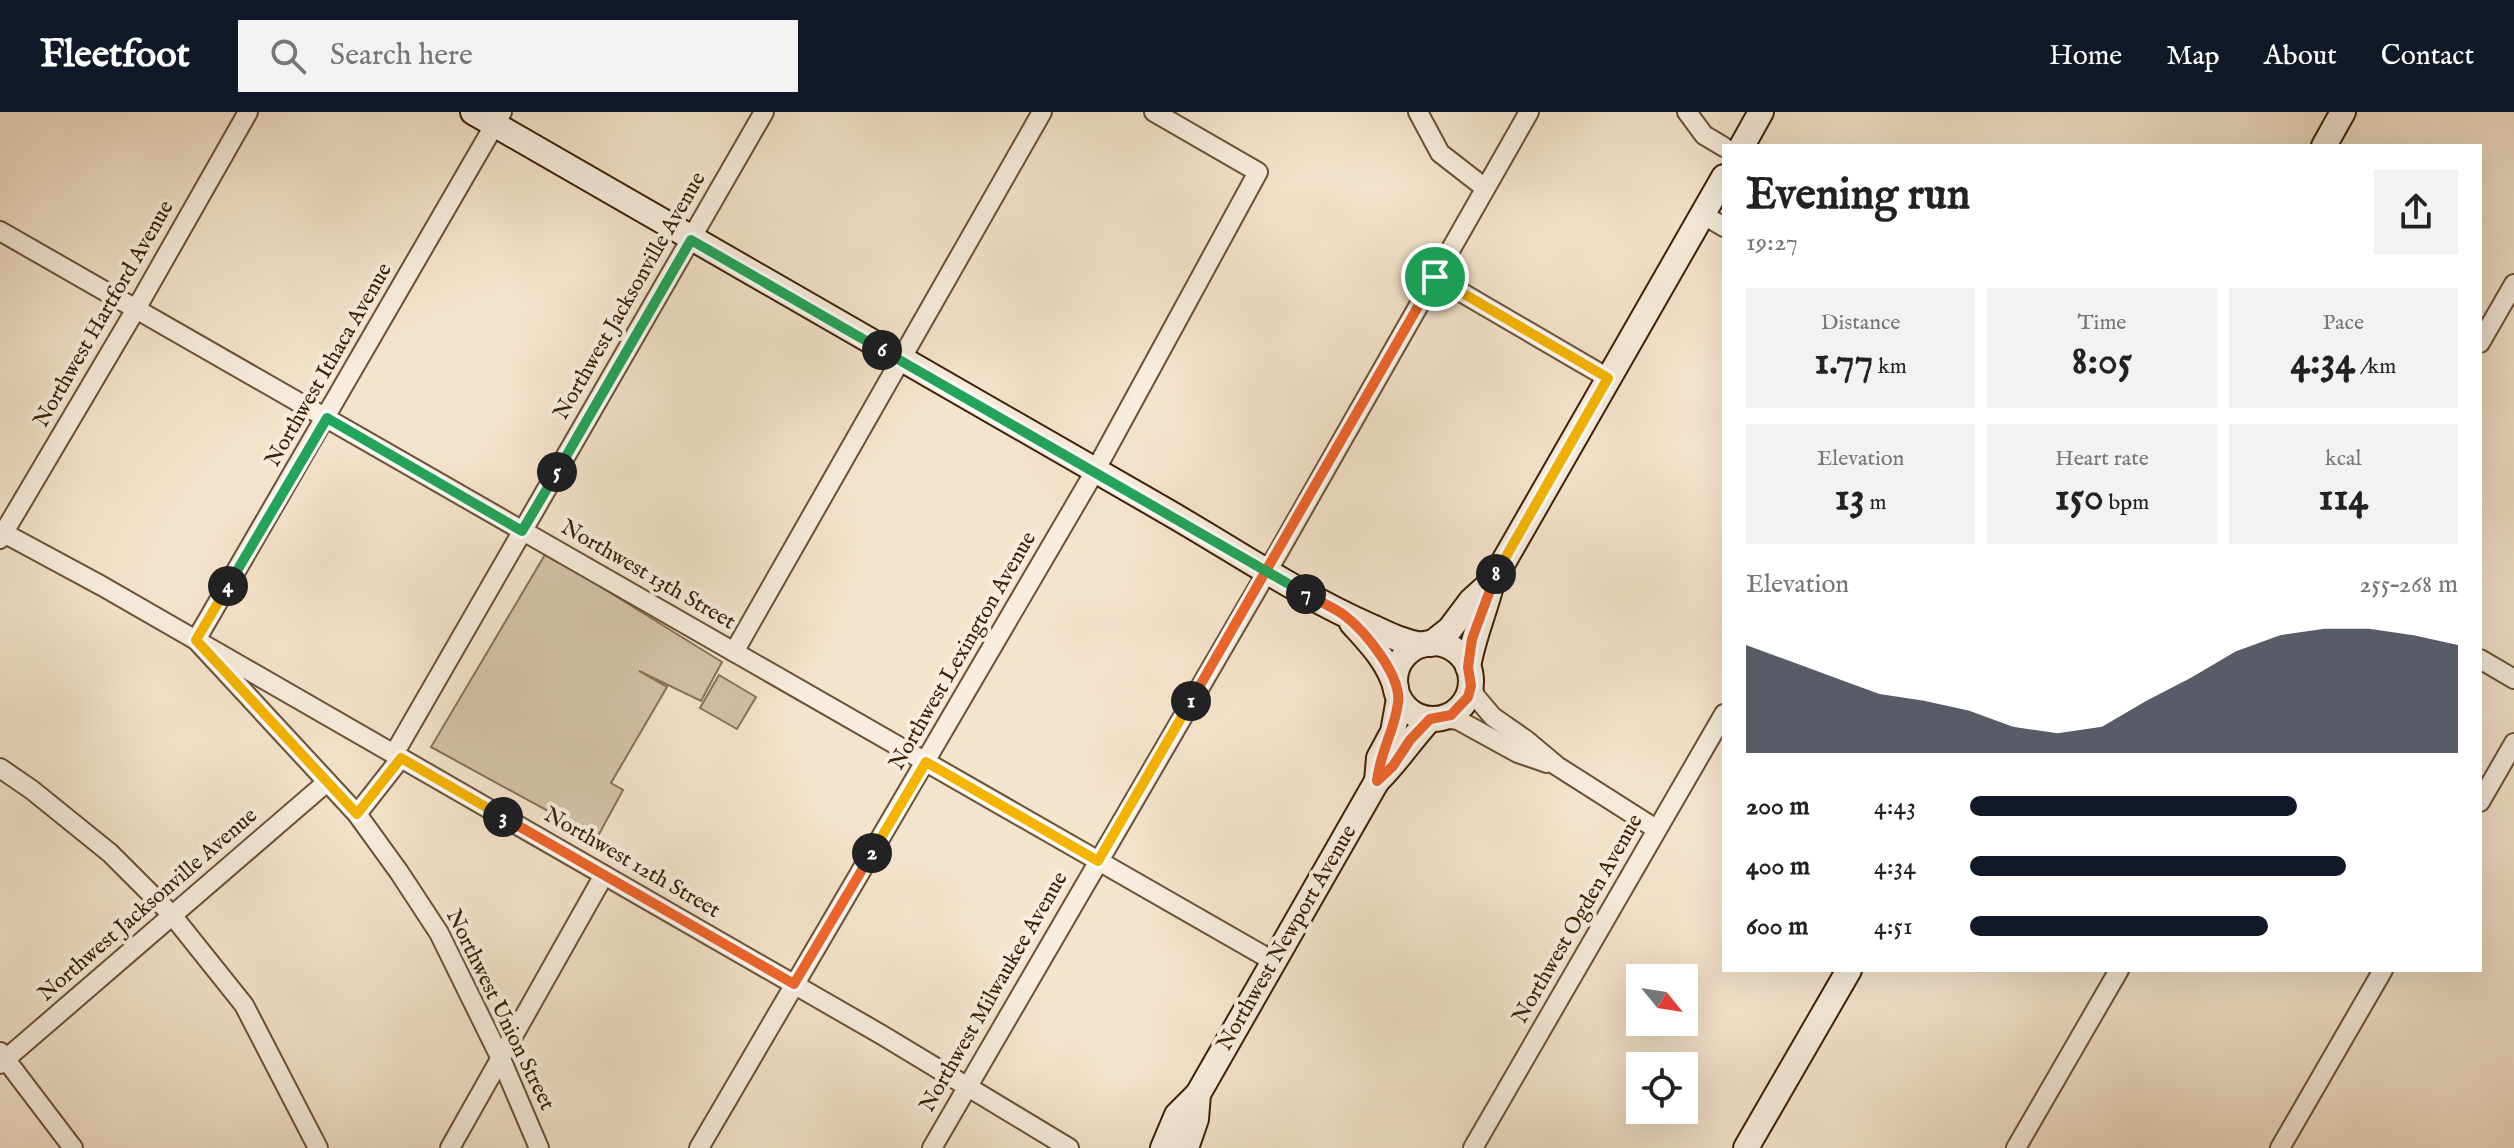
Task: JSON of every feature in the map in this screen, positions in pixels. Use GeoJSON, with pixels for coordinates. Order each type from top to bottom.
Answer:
{"type":"FeatureCollection","features":[{"type":"Feature","properties":{"kind":"main road"},"geometry":{"type":"LineString","coordinates":[[473,112],[499,118],[691,240],[1345,616],[1397,639],[1443,645],[1454,650],[1470,676]]}},
{"type":"Feature","properties":{"kind":"main road"},"geometry":{"type":"LineString","coordinates":[[1743,144],[1761,112]]}},
{"type":"Feature","properties":{"kind":"main road"},"geometry":{"type":"LineString","coordinates":[[2325,144],[2343,112]]}},
{"type":"Feature","properties":{"kind":"main road"},"geometry":{"type":"LineString","coordinates":[[1345,616],[1383,659],[1407,709],[1418,716],[1436,719],[1461,707],[1470,676],[1472,639],[1492,582],[1722,180]]}},
{"type":"Feature","properties":{"kind":"main road"},"geometry":{"type":"LineString","coordinates":[[1398,694],[1399,666],[1405,656],[1450,629],[1471,601],[1492,582]]}},
{"type":"Feature","properties":{"kind":"main road","name":"Northwest Newport Avenue"},"geometry":{"type":"LineString","coordinates":[[1377,781],[1379,758],[1393,732],[1398,694]]}},
{"type":"Feature","properties":{"kind":"main road","name":"Northwest Newport Avenue"},"geometry":{"type":"LineString","coordinates":[[1163,1148],[1177,1115],[1198,1094],[1377,781],[1393,766],[1410,740],[1436,719]]}},
{"type":"Feature","properties":{"kind":"main road"},"geometry":{"type":"LineString","coordinates":[[1746,1148],[1848,972]]}},
{"type":"Feature","properties":{"kind":"main road","name":"Northwest Newport Avenue"},"geometry":{"type":"LineString","coordinates":[[1186,1148],[1196,1119],[1198,1094]]}},
{"type":"Feature","properties":{"kind":"street","name":"Northwest Hartford Avenue"},"geometry":{"type":"LineString","coordinates":[[1,534],[136,309],[248,112]]}},
{"type":"Feature","properties":{"kind":"street","name":"Northwest Jacksonville Avenue"},"geometry":{"type":"LineString","coordinates":[[357,814],[397,756],[522,531],[764,112]]}},
{"type":"Feature","properties":{"kind":"street"},"geometry":{"type":"LineString","coordinates":[[734,652],[1042,112]]}},
{"type":"Feature","properties":{"kind":"street","name":"Northwest Lexington Avenue"},"geometry":{"type":"LineString","coordinates":[[699,1148],[1095,471],[1258,172],[1154,112]]}},
{"type":"Feature","properties":{"kind":"street"},"geometry":{"type":"LineString","coordinates":[[1418,112],[1440,153],[1485,188]]}},
{"type":"Feature","properties":{"kind":"street","name":"Northwest Milwaukee Avenue"},"geometry":{"type":"LineString","coordinates":[[932,1148],[1267,572],[1529,112]]}},
{"type":"Feature","properties":{"kind":"street"},"geometry":{"type":"LineString","coordinates":[[1687,112],[1704,135],[1722,146]]}},
{"type":"Feature","properties":{"kind":"street","name":"Northwest Ithaca Avenue"},"geometry":{"type":"LineString","coordinates":[[196,640],[499,118]]}},
{"type":"Feature","properties":{"kind":"street"},"geometry":{"type":"LineString","coordinates":[[1702,214],[1722,226]]}},
{"type":"Feature","properties":{"kind":"street","name":"Northwest 13th Street"},"geometry":{"type":"LineString","coordinates":[[0,231],[1273,961]]}},
{"type":"Feature","properties":{"kind":"street"},"geometry":{"type":"LineString","coordinates":[[1435,277],[1608,378]]}},
{"type":"Feature","properties":{"kind":"street"},"geometry":{"type":"LineString","coordinates":[[2482,340],[2514,284]]}},
{"type":"Feature","properties":{"kind":"street","name":"Northwest 12th Street"},"geometry":{"type":"LineString","coordinates":[[1,534],[196,640],[794,984],[1069,1148]]}},
{"type":"Feature","properties":{"kind":"street","name":"Northwest Union Street"},"geometry":{"type":"LineString","coordinates":[[196,640],[357,814],[439,933],[501,1059],[539,1148]]}},
{"type":"Feature","properties":{"kind":"street"},"geometry":{"type":"LineString","coordinates":[[2482,660],[2514,679]]}},
{"type":"Feature","properties":{"kind":"street"},"geometry":{"type":"LineString","coordinates":[[1470,676],[1476,697],[1493,717],[1557,766],[1656,829]]}},
{"type":"Feature","properties":{"kind":"street","name":"Northwest Ogden Avenue"},"geometry":{"type":"LineString","coordinates":[[1473,1148],[1722,717]]}},
{"type":"Feature","properties":{"kind":"street"},"geometry":{"type":"LineString","coordinates":[[1436,719],[1458,720],[1518,753],[1557,766]]}},
{"type":"Feature","properties":{"kind":"street"},"geometry":{"type":"LineString","coordinates":[[2482,799],[2514,743]]}},
{"type":"Feature","properties":{"kind":"street"},"geometry":{"type":"LineString","coordinates":[[0,768],[110,853],[172,915],[244,1005],[318,1148]]}},
{"type":"Feature","properties":{"kind":"street","name":"Northwest Jacksonville Avenue"},"geometry":{"type":"LineString","coordinates":[[2,1058],[327,782]]}},
{"type":"Feature","properties":{"kind":"street"},"geometry":{"type":"LineString","coordinates":[[450,1148],[604,875]]}},
{"type":"Feature","properties":{"kind":"street"},"geometry":{"type":"LineString","coordinates":[[2016,1148],[2118,972]]}},
{"type":"Feature","properties":{"kind":"street"},"geometry":{"type":"LineString","coordinates":[[2280,1148],[2382,972]]}},
{"type":"Feature","properties":{"kind":"street"},"geometry":{"type":"LineString","coordinates":[[2,1058],[73,1148]]}},
{"type":"Feature","properties":{"kind":"shaded area"},"geometry":{"type":"Polygon","coordinates":[[[546,553],[722,662],[701,701],[639,671],[667,687],[611,783],[623,790],[597,838],[431,747],[546,553]]]}},
{"type":"Feature","properties":{"kind":"shaded area"},"geometry":{"type":"Polygon","coordinates":[[[719,675],[756,697],[737,729],[700,708],[719,675]]]}},
{"type":"Feature","properties":{"kind":"route"},"geometry":{"type":"LineString","coordinates":[[1435,277],[1267,572],[1098,861],[926,762],[794,984],[401,758],[357,814],[196,640],[327,418],[522,531],[691,240],[1182,520],[1267,572],[1345,616],[1383,659],[1391,672],[1399,699],[1393,732],[1379,758],[1377,781],[1393,766],[1410,740],[1430,719],[1451,715],[1468,697],[1472,639],[1492,582],[1608,378],[1435,277]]}}]}
